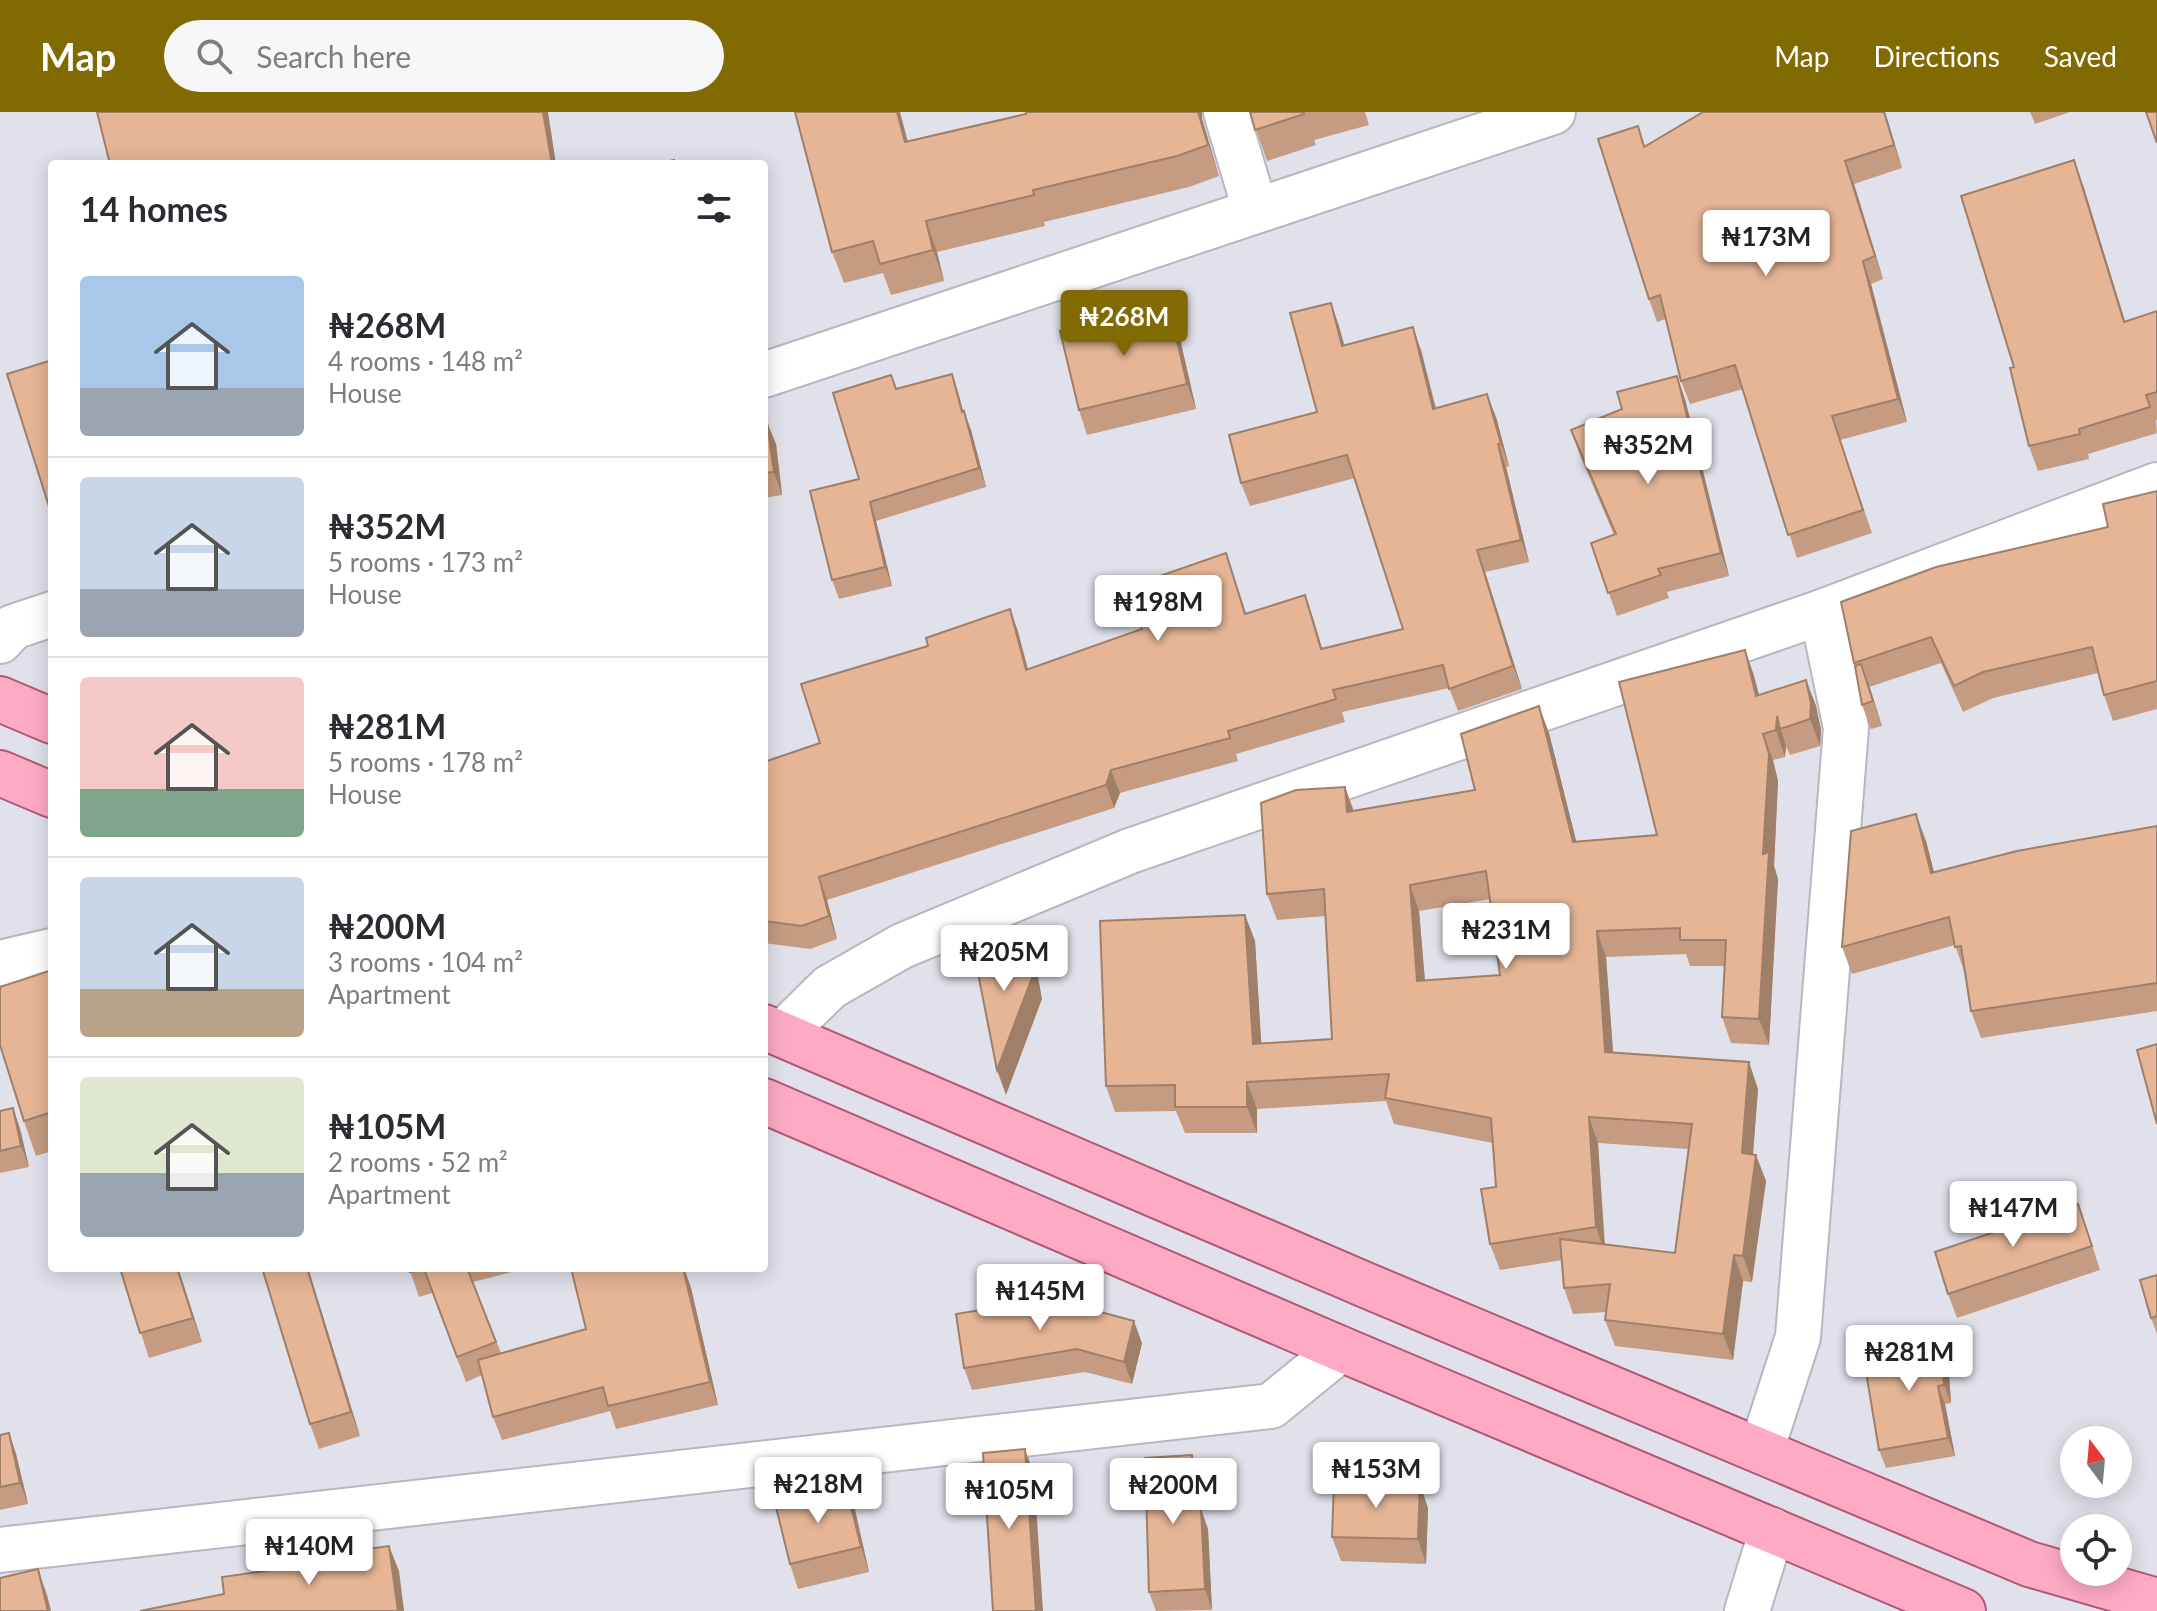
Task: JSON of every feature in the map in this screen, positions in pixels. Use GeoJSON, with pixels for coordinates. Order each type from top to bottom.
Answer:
{"type":"FeatureCollection","features":[{"type":"Feature","properties":{"kind":"main road"},"geometry":{"type":"LineString","coordinates":[[0,699],[48,719]]}},
{"type":"Feature","properties":{"kind":"main road"},"geometry":{"type":"LineString","coordinates":[[0,773],[48,793]]}},
{"type":"Feature","properties":{"kind":"main road"},"geometry":{"type":"LineString","coordinates":[[773,1030],[2029,1564],[2157,1601]]}},
{"type":"Feature","properties":{"kind":"main road"},"geometry":{"type":"LineString","coordinates":[[768,1103],[1963,1611]]}},
{"type":"Feature","properties":{"kind":"street"},"geometry":{"type":"LineString","coordinates":[[1226,112],[1255,209]]}},
{"type":"Feature","properties":{"kind":"street"},"geometry":{"type":"LineString","coordinates":[[768,374],[1553,112]]}},
{"type":"Feature","properties":{"kind":"street"},"geometry":{"type":"LineString","coordinates":[[773,1030],[830,987],[902,946],[1130,851],[1822,612],[2157,485]]}},
{"type":"Feature","properties":{"kind":"street"},"geometry":{"type":"LineString","coordinates":[[1761,1451],[1798,1337],[1846,728],[1822,612]]}},
{"type":"Feature","properties":{"kind":"street"},"geometry":{"type":"LineString","coordinates":[[0,641],[13,627],[48,615]]}},
{"type":"Feature","properties":{"kind":"street"},"geometry":{"type":"LineString","coordinates":[[0,963],[48,952]]}},
{"type":"Feature","properties":{"kind":"street"},"geometry":{"type":"LineString","coordinates":[[0,1550],[1271,1406],[1341,1349]]}},
{"type":"Feature","properties":{"kind":"street"},"geometry":{"type":"LineString","coordinates":[[1747,1611],[1772,1530]]}},
{"type":"Feature","properties":{"kind":"building"},"geometry":{"type":"Polygon","coordinates":[[[97,112],[543,112],[551,160],[109,160],[97,112]]]}},
{"type":"Feature","properties":{"kind":"building"},"geometry":{"type":"Polygon","coordinates":[[[795,112],[897,112],[905,142],[1026,112],[1198,112],[1208,145],[1177,156],[1033,190],[1034,195],[926,221],[933,250],[880,264],[873,241],[832,252],[795,112]]]}},
{"type":"Feature","properties":{"kind":"building"},"geometry":{"type":"Polygon","coordinates":[[[1250,112],[1304,112],[1304,114],[1255,130],[1250,112]]]}},
{"type":"Feature","properties":{"kind":"building"},"geometry":{"type":"Polygon","coordinates":[[[1703,112],[1884,112],[1894,145],[1845,161],[1875,256],[1863,261],[1898,399],[1832,416],[1863,510],[1788,535],[1735,365],[1681,381],[1660,295],[1649,299],[1598,139],[1638,126],[1644,147],[1703,112]]]}},
{"type":"Feature","properties":{"kind":"building"},"geometry":{"type":"Polygon","coordinates":[[[2146,112],[2157,112],[2157,143],[2146,112]]]}},
{"type":"Feature","properties":{"kind":"building"},"geometry":{"type":"Polygon","coordinates":[[[2074,160],[2124,322],[2157,311],[2157,392],[2146,395],[2150,407],[2079,429],[2080,434],[2029,446],[2010,368],[2014,367],[1961,196],[2074,160]]]}},
{"type":"Feature","properties":{"kind":"building"},"geometry":{"type":"Polygon","coordinates":[[[1331,303],[1342,346],[1413,327],[1433,409],[1487,394],[1521,540],[1477,550],[1513,666],[1449,689],[1443,665],[1333,690],[1336,699],[1228,731],[1230,738],[1111,770],[1106,785],[819,877],[829,916],[802,926],[768,922],[768,761],[820,743],[801,684],[928,646],[926,638],[1010,609],[1026,670],[1142,629],[1128,587],[1226,553],[1245,614],[1305,595],[1321,649],[1403,629],[1347,455],[1241,483],[1229,435],[1317,412],[1290,313],[1331,303]]]}},
{"type":"Feature","properties":{"kind":"building"},"geometry":{"type":"Polygon","coordinates":[[[1169,306],[1187,384],[1079,410],[1060,331],[1169,306]]]}},
{"type":"Feature","properties":{"kind":"building"},"geometry":{"type":"Polygon","coordinates":[[[48,361],[48,503],[7,374],[48,361]]]}},
{"type":"Feature","properties":{"kind":"building"},"geometry":{"type":"Polygon","coordinates":[[[952,374],[979,468],[870,502],[885,567],[832,580],[810,491],[859,479],[833,393],[891,375],[896,389],[952,374]]]}},
{"type":"Feature","properties":{"kind":"building"},"geometry":{"type":"Polygon","coordinates":[[[1677,376],[1721,553],[1658,569],[1661,575],[1608,593],[1591,543],[1616,534],[1571,430],[1622,409],[1617,392],[1677,376]]]}},
{"type":"Feature","properties":{"kind":"building"},"geometry":{"type":"Polygon","coordinates":[[[768,429],[774,472],[768,473],[768,429]]]}},
{"type":"Feature","properties":{"kind":"building"},"geometry":{"type":"Polygon","coordinates":[[[2157,491],[2157,681],[2104,695],[2092,647],[1983,672],[1954,686],[1931,637],[1854,663],[1841,602],[1936,567],[2108,527],[2103,504],[2157,491]]]}},
{"type":"Feature","properties":{"kind":"building"},"geometry":{"type":"Polygon","coordinates":[[[1745,650],[1756,696],[1806,680],[1811,703],[1810,719],[1780,729],[1777,716],[1776,730],[1763,734],[1769,754],[1763,854],[1769,852],[1759,1019],[1722,1017],[1726,940],[1680,940],[1680,928],[1597,931],[1605,1052],[1749,1062],[1742,1153],[1756,1155],[1743,1256],[1734,1255],[1723,1334],[1605,1320],[1610,1284],[1564,1288],[1560,1239],[1675,1253],[1692,1124],[1589,1117],[1596,1227],[1490,1244],[1481,1189],[1496,1187],[1491,1118],[1385,1098],[1389,1074],[1247,1082],[1247,1107],[1175,1107],[1175,1085],[1106,1086],[1100,921],[1245,915],[1253,1044],[1332,1039],[1324,889],[1267,894],[1261,803],[1296,790],[1345,787],[1347,812],[1475,790],[1461,734],[1539,706],[1573,842],[1657,835],[1619,682],[1745,650]],[[1486,871],[1410,885],[1417,981],[1500,975],[1486,871]]]}},
{"type":"Feature","properties":{"kind":"building"},"geometry":{"type":"Polygon","coordinates":[[[1861,664],[1873,701],[1862,705],[1855,666],[1861,664]]]}},
{"type":"Feature","properties":{"kind":"building"},"geometry":{"type":"Polygon","coordinates":[[[1916,814],[1931,873],[2017,851],[2157,826],[2157,983],[1971,1011],[1961,946],[1955,947],[1949,917],[1842,947],[1851,831],[1916,814]]]}},
{"type":"Feature","properties":{"kind":"building"},"geometry":{"type":"Polygon","coordinates":[[[1028,947],[1033,975],[997,1070],[975,958],[1028,947]]]}},
{"type":"Feature","properties":{"kind":"building"},"geometry":{"type":"Polygon","coordinates":[[[48,971],[48,1113],[24,1121],[0,1045],[0,987],[48,971]]]}},
{"type":"Feature","properties":{"kind":"building"},"geometry":{"type":"Polygon","coordinates":[[[2157,1044],[2157,1124],[2137,1050],[2157,1044]]]}},
{"type":"Feature","properties":{"kind":"building"},"geometry":{"type":"Polygon","coordinates":[[[13,1108],[21,1146],[0,1151],[0,1111],[13,1108]]]}},
{"type":"Feature","properties":{"kind":"building"},"geometry":{"type":"Polygon","coordinates":[[[2078,1204],[2092,1246],[1948,1294],[1935,1252],[2078,1204]]]}},
{"type":"Feature","properties":{"kind":"building"},"geometry":{"type":"Polygon","coordinates":[[[121,1272],[178,1272],[193,1318],[140,1333],[121,1272]]]}},
{"type":"Feature","properties":{"kind":"building"},"geometry":{"type":"Polygon","coordinates":[[[263,1272],[308,1272],[351,1412],[310,1424],[263,1272]]]}},
{"type":"Feature","properties":{"kind":"building"},"geometry":{"type":"Polygon","coordinates":[[[425,1272],[469,1272],[496,1342],[457,1357],[425,1272]]]}},
{"type":"Feature","properties":{"kind":"building"},"geometry":{"type":"Polygon","coordinates":[[[572,1272],[684,1272],[710,1382],[608,1406],[603,1387],[493,1417],[478,1360],[586,1329],[572,1272]]]}},
{"type":"Feature","properties":{"kind":"building"},"geometry":{"type":"Polygon","coordinates":[[[2157,1275],[2157,1316],[2151,1318],[2140,1280],[2157,1275]]]}},
{"type":"Feature","properties":{"kind":"building"},"geometry":{"type":"Polygon","coordinates":[[[1066,1296],[1067,1303],[1134,1321],[1124,1362],[1077,1349],[964,1368],[956,1314],[1066,1296]]]}},
{"type":"Feature","properties":{"kind":"building"},"geometry":{"type":"Polygon","coordinates":[[[1940,1329],[1944,1385],[1938,1386],[1948,1438],[1879,1450],[1865,1366],[1904,1360],[1901,1332],[1940,1329]]]}},
{"type":"Feature","properties":{"kind":"building"},"geometry":{"type":"Polygon","coordinates":[[[9,1433],[20,1483],[0,1487],[0,1435],[9,1433]]]}},
{"type":"Feature","properties":{"kind":"building"},"geometry":{"type":"Polygon","coordinates":[[[1025,1449],[1036,1611],[993,1611],[983,1453],[1025,1449]]]}},
{"type":"Feature","properties":{"kind":"building"},"geometry":{"type":"Polygon","coordinates":[[[1192,1455],[1195,1509],[1201,1509],[1205,1589],[1149,1592],[1145,1458],[1192,1455]]]}},
{"type":"Feature","properties":{"kind":"building"},"geometry":{"type":"Polygon","coordinates":[[[1334,1481],[1420,1484],[1418,1539],[1332,1537],[1334,1481]]]}},
{"type":"Feature","properties":{"kind":"building"},"geometry":{"type":"Polygon","coordinates":[[[846,1486],[861,1547],[790,1564],[775,1503],[846,1486]]]}},
{"type":"Feature","properties":{"kind":"building"},"geometry":{"type":"Polygon","coordinates":[[[389,1546],[398,1611],[140,1611],[224,1594],[222,1577],[336,1561],[335,1553],[389,1546]]]}},
{"type":"Feature","properties":{"kind":"building"},"geometry":{"type":"Polygon","coordinates":[[[38,1569],[48,1611],[0,1611],[0,1578],[38,1569]]]}}]}
